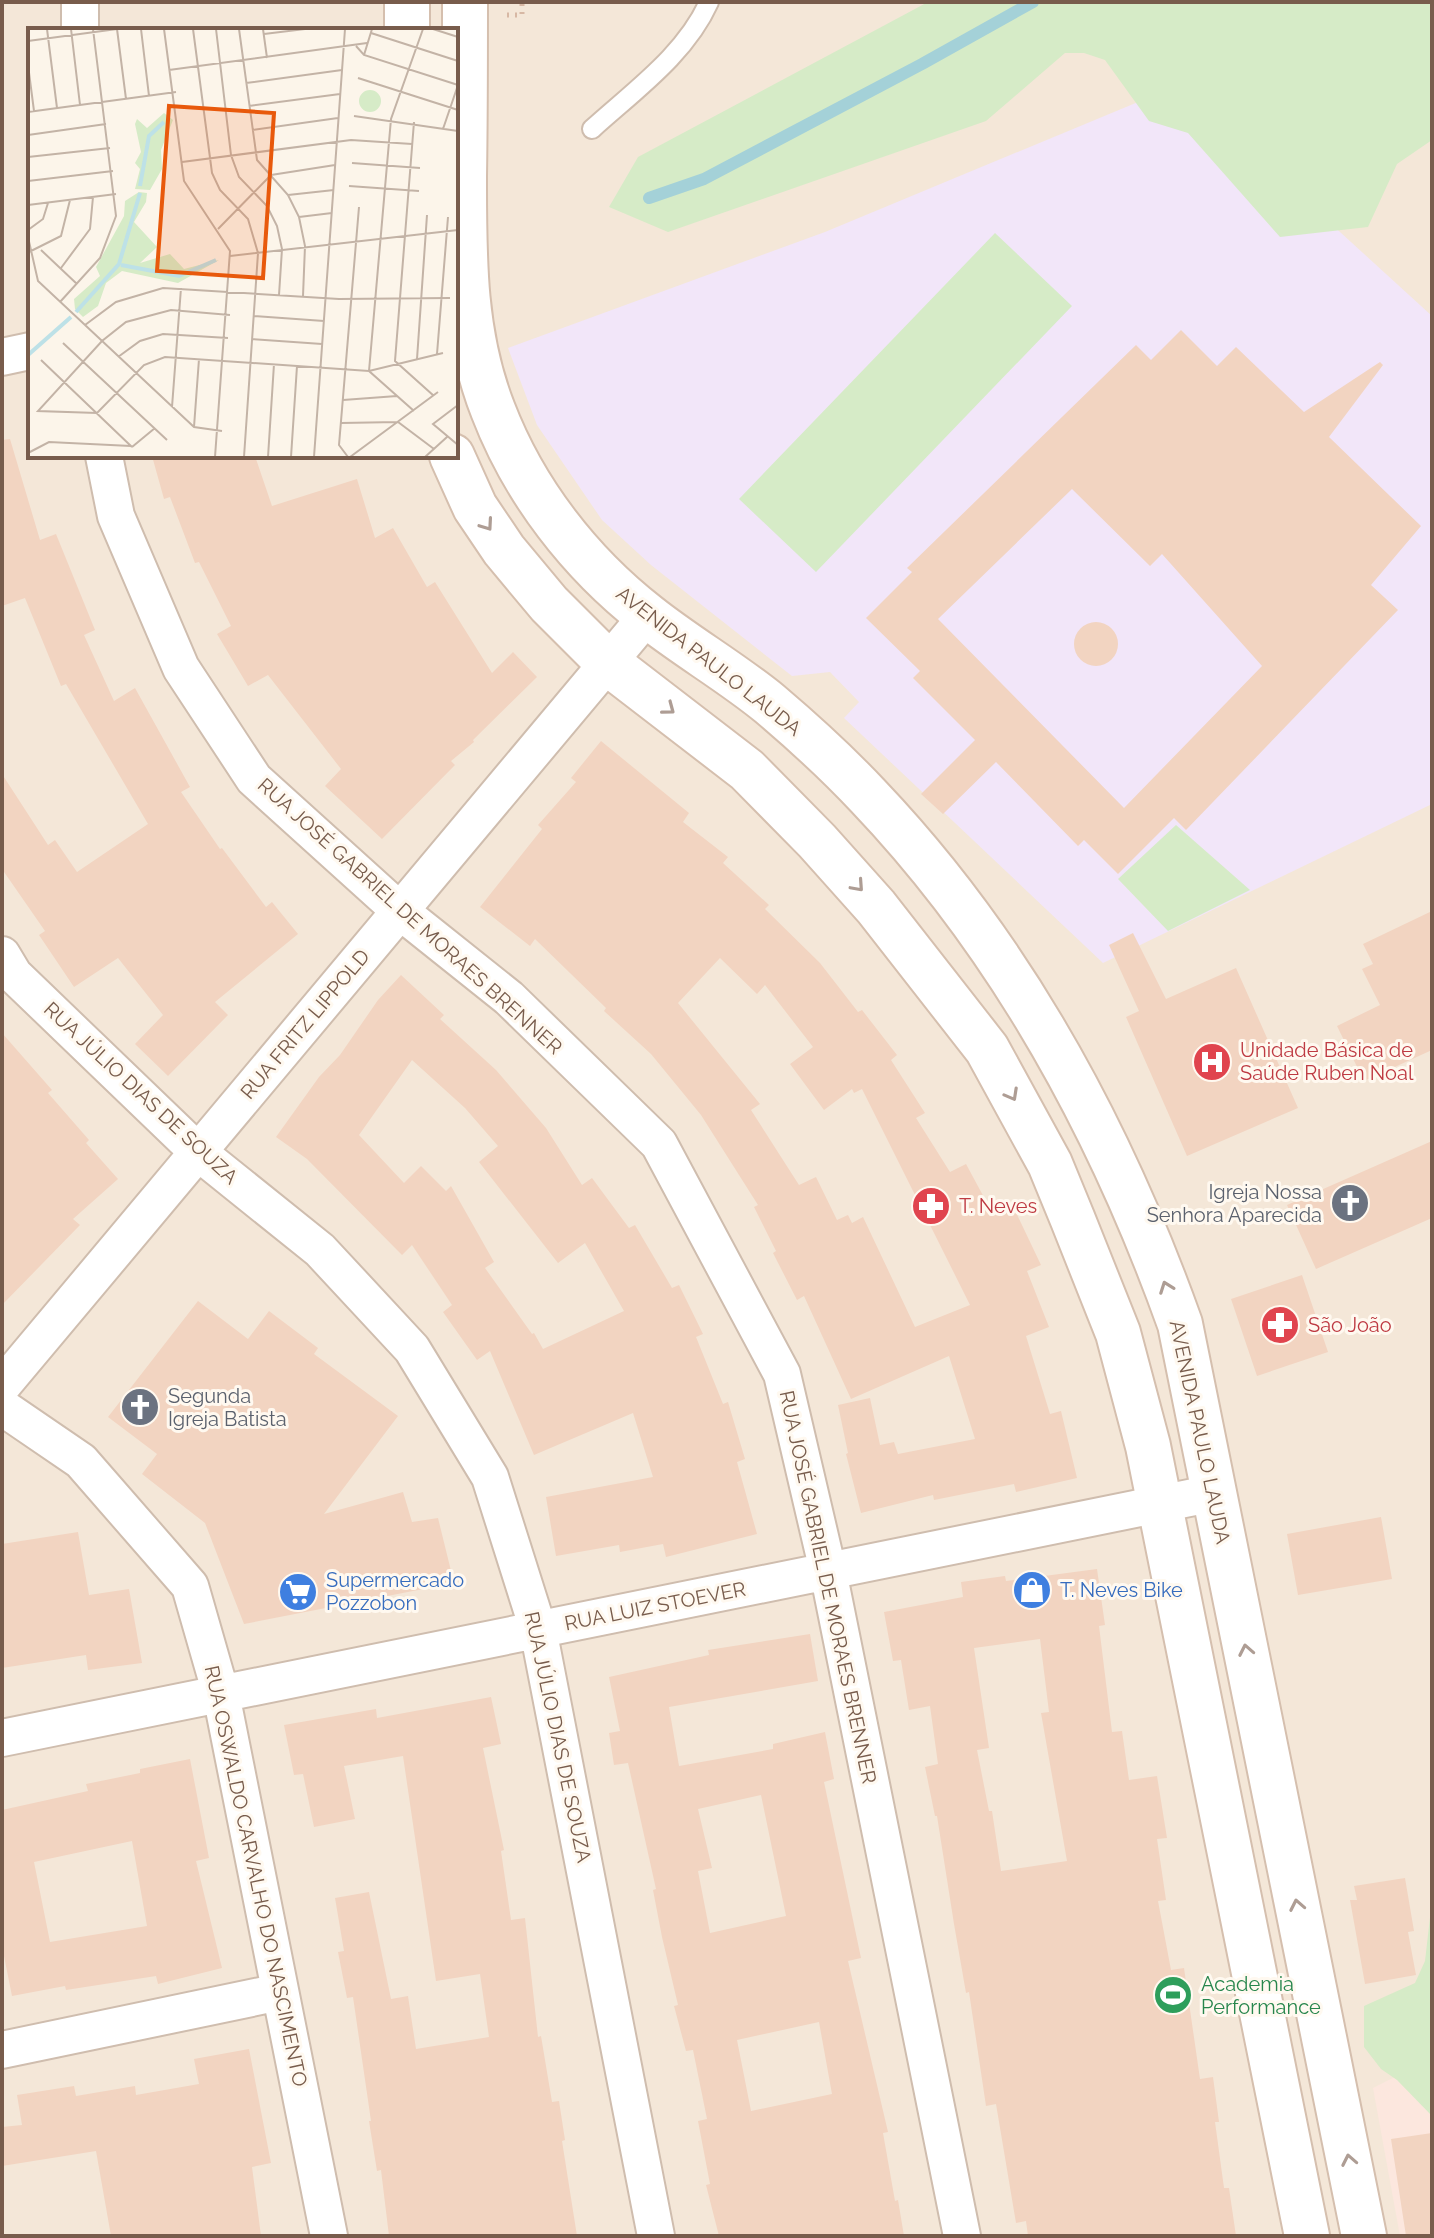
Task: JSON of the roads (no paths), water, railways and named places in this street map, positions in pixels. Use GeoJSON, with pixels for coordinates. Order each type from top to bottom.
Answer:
{"type":"FeatureCollection","features":[{"type":"Feature","properties":{"kind":"main road"},"geometry":{"type":"LineString","coordinates":[[407,2],[407,28]]}},
{"type":"Feature","properties":{"kind":"main road","name":"AVENIDA PAULO LAUDA"},"geometry":{"type":"LineString","coordinates":[[465,2],[460,267],[482,380],[525,479],[555,522],[598,572],[647,616],[770,704],[868,796],[957,901],[1044,1029],[1093,1121],[1151,1243],[1180,1324],[1364,2236]]}},
{"type":"Feature","properties":{"kind":"main road"},"geometry":{"type":"LineString","coordinates":[[453,458],[475,507],[504,550],[549,604],[608,663],[747,770],[817,841],[886,919],[987,1049],[1050,1164],[1118,1333],[1148,1446],[1307,2236]]}},
{"type":"Feature","properties":{"kind":"street"},"geometry":{"type":"LineString","coordinates":[[80,2],[80,28]]}},
{"type":"Feature","properties":{"kind":"street"},"geometry":{"type":"LineString","coordinates":[[2,357],[28,351]]}},
{"type":"Feature","properties":{"kind":"street","name":"RUA JOSÉ GABRIEL DE MORAES BRENNER"},"geometry":{"type":"LineString","coordinates":[[104,458],[116,516],[181,668],[254,779],[400,911],[509,998],[659,1144],[782,1374],[828,1571],[962,2236]]}},
{"type":"Feature","properties":{"kind":"street","name":"RUA FRITZ LIPPOLD"},"geometry":{"type":"LineString","coordinates":[[2,1386],[647,616]]}},
{"type":"Feature","properties":{"kind":"street","name":"RUA JÚLIO DIAS DE SOUZA"},"geometry":{"type":"LineString","coordinates":[[2,955],[14,975],[198,1152],[320,1250],[412,1349],[490,1477],[538,1629],[656,2236]]}},
{"type":"Feature","properties":{"kind":"street","name":"RUA OSWALDO CARVALHO DO NASCIMENTO"},"geometry":{"type":"LineString","coordinates":[[2,1407],[81,1461],[190,1586],[221,1694],[329,2236]]}},
{"type":"Feature","properties":{"kind":"street","name":"RUA LUIZ STOEVER"},"geometry":{"type":"LineString","coordinates":[[2,1738],[1214,1493]]}},
{"type":"Feature","properties":{"kind":"street"},"geometry":{"type":"LineString","coordinates":[[2,2050],[280,1992]]}},
{"type":"Feature","properties":{"kind":"lane"},"geometry":{"type":"LineString","coordinates":[[592,129],[669,59],[698,26],[709,2]]}},
{"type":"Feature","properties":{"kind":"waterway"},"geometry":{"type":"LineString","coordinates":[[649,198],[704,179],[1033,2]]}},
{"type":"Feature","properties":{"kind":"place","name":"Unidade Básica de Saúde Ruben Noal"},"geometry":{"type":"Point","coordinates":[1212,1062]}},
{"type":"Feature","properties":{"kind":"place","name":"Igreja Nossa Senhora Aparecida"},"geometry":{"type":"Point","coordinates":[1350,1203]}},
{"type":"Feature","properties":{"kind":"place","name":"T. Neves"},"geometry":{"type":"Point","coordinates":[931,1206]}},
{"type":"Feature","properties":{"kind":"place","name":"São João"},"geometry":{"type":"Point","coordinates":[1280,1325]}},
{"type":"Feature","properties":{"kind":"place","name":"Segunda Igreja Batista"},"geometry":{"type":"Point","coordinates":[140,1407]}},
{"type":"Feature","properties":{"kind":"place","name":"T. Neves Bike"},"geometry":{"type":"Point","coordinates":[1032,1590]}},
{"type":"Feature","properties":{"kind":"place","name":"Supermercado Pozzobon"},"geometry":{"type":"Point","coordinates":[298,1592]}},
{"type":"Feature","properties":{"kind":"place","name":"Academia Performance"},"geometry":{"type":"Point","coordinates":[1173,1995]}}]}
